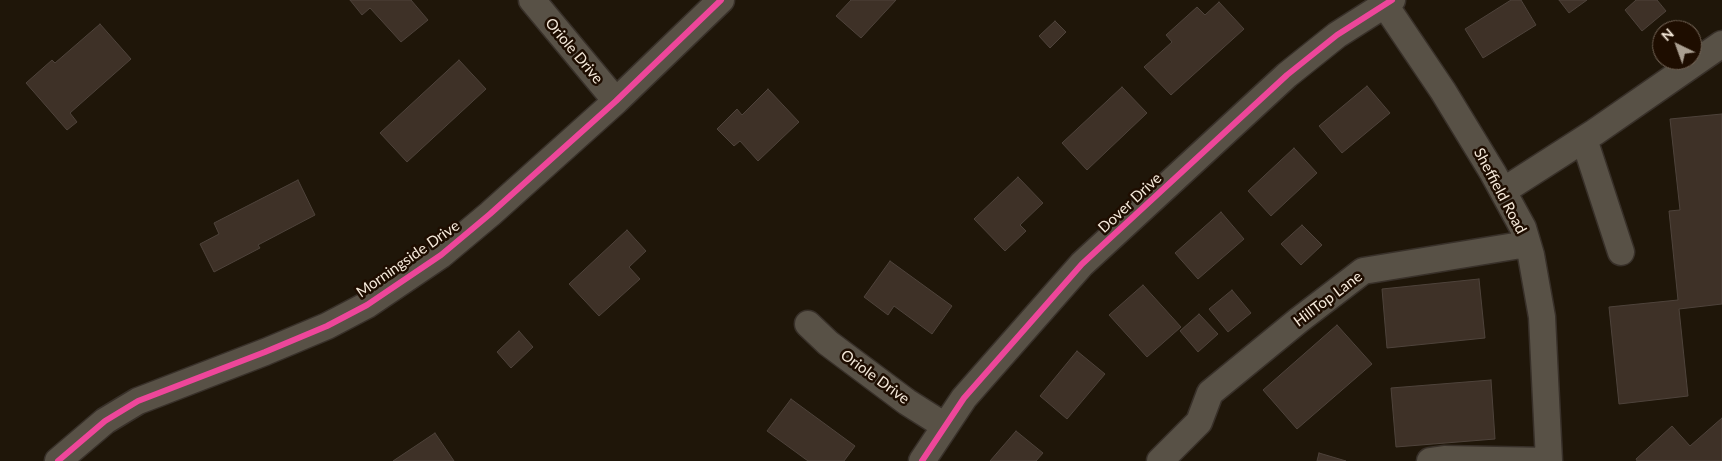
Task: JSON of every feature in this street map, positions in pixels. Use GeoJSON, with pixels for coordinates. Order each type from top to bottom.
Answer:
{"type":"FeatureCollection","features":[{"type":"Feature","properties":{"kind":"street","name":"Oriole Drive"},"geometry":{"type":"LineString","coordinates":[[532,0],[616,101]]}},
{"type":"Feature","properties":{"kind":"street","name":"Morningside Drive"},"geometry":{"type":"LineString","coordinates":[[58,461],[105,421],[138,401],[327,326],[368,305],[441,255],[490,214],[616,101],[721,0]]}},
{"type":"Feature","properties":{"kind":"street","name":"Sheffield Road"},"geometry":{"type":"LineString","coordinates":[[1389,2],[1503,191],[1523,228],[1531,255],[1542,317],[1548,461]]}},
{"type":"Feature","properties":{"kind":"street","name":"Dover Drive"},"geometry":{"type":"LineString","coordinates":[[922,461],[964,398],[1082,264],[1287,75],[1337,36],[1389,2]]}},
{"type":"Feature","properties":{"kind":"street"},"geometry":{"type":"LineString","coordinates":[[1503,191],[1584,140],[1722,44]]}},
{"type":"Feature","properties":{"kind":"street"},"geometry":{"type":"LineString","coordinates":[[1584,140],[1621,252]]}},
{"type":"Feature","properties":{"kind":"street","name":"HillTop Lane"},"geometry":{"type":"LineString","coordinates":[[1160,461],[1199,422],[1210,393],[1299,320],[1363,271],[1527,244]]}},
{"type":"Feature","properties":{"kind":"street","name":"Oriole Drive"},"geometry":{"type":"LineString","coordinates":[[808,324],[828,342],[907,402],[945,426]]}},
{"type":"Feature","properties":{"kind":"street"},"geometry":{"type":"LineString","coordinates":[[1430,461],[1444,459],[1548,461]]}},
{"type":"Feature","properties":{"kind":"building"},"geometry":{"type":"Polygon","coordinates":[[[350,0],[411,0],[428,20],[401,42],[370,8],[362,15],[350,0]]]}},
{"type":"Feature","properties":{"kind":"building"},"geometry":{"type":"Polygon","coordinates":[[[851,0],[896,0],[861,38],[836,16],[851,0]]]}},
{"type":"Feature","properties":{"kind":"building"},"geometry":{"type":"Polygon","coordinates":[[[1511,0],[1521,0],[1536,25],[1483,58],[1465,29],[1511,0]]]}},
{"type":"Feature","properties":{"kind":"building"},"geometry":{"type":"Polygon","coordinates":[[[1559,0],[1587,0],[1569,13],[1559,0]]]}},
{"type":"Feature","properties":{"kind":"building"},"geometry":{"type":"Polygon","coordinates":[[[1636,0],[1657,0],[1666,11],[1655,20],[1652,20],[1652,23],[1642,31],[1625,10],[1636,0]]]}},
{"type":"Feature","properties":{"kind":"building"},"geometry":{"type":"Polygon","coordinates":[[[1219,2],[1244,29],[1171,95],[1144,67],[1172,42],[1166,35],[1197,7],[1205,15],[1219,2]]]}},
{"type":"Feature","properties":{"kind":"building"},"geometry":{"type":"Polygon","coordinates":[[[1055,21],[1066,32],[1050,48],[1039,36],[1055,21]]]}},
{"type":"Feature","properties":{"kind":"building"},"geometry":{"type":"Polygon","coordinates":[[[100,24],[131,59],[70,113],[77,122],[67,130],[26,83],[52,60],[55,63],[100,24]]]}},
{"type":"Feature","properties":{"kind":"building"},"geometry":{"type":"Polygon","coordinates":[[[459,60],[486,89],[407,162],[380,133],[459,60]]]}},
{"type":"Feature","properties":{"kind":"building"},"geometry":{"type":"Polygon","coordinates":[[[1367,86],[1390,113],[1342,153],[1319,126],[1367,86]]]}},
{"type":"Feature","properties":{"kind":"building"},"geometry":{"type":"Polygon","coordinates":[[[1122,87],[1147,113],[1087,170],[1062,143],[1122,87]]]}},
{"type":"Feature","properties":{"kind":"building"},"geometry":{"type":"Polygon","coordinates":[[[768,89],[799,122],[758,161],[740,141],[734,146],[717,129],[737,109],[742,115],[768,89]]]}},
{"type":"Feature","properties":{"kind":"building"},"geometry":{"type":"Polygon","coordinates":[[[1722,114],[1722,304],[1679,309],[1688,396],[1619,404],[1609,307],[1678,300],[1669,211],[1680,210],[1670,119],[1722,114]]]}},
{"type":"Feature","properties":{"kind":"building"},"geometry":{"type":"Polygon","coordinates":[[[1294,148],[1317,173],[1271,216],[1248,191],[1294,148]]]}},
{"type":"Feature","properties":{"kind":"building"},"geometry":{"type":"Polygon","coordinates":[[[1018,177],[1043,203],[1020,225],[1026,231],[1005,251],[974,219],[1018,177]]]}},
{"type":"Feature","properties":{"kind":"building"},"geometry":{"type":"Polygon","coordinates":[[[298,180],[315,215],[258,245],[260,248],[214,272],[200,244],[219,234],[214,223],[298,180]]]}},
{"type":"Feature","properties":{"kind":"building"},"geometry":{"type":"Polygon","coordinates":[[[1221,212],[1244,239],[1198,279],[1175,253],[1221,212]]]}},
{"type":"Feature","properties":{"kind":"building"},"geometry":{"type":"Polygon","coordinates":[[[1302,225],[1322,245],[1301,265],[1281,244],[1302,225]]]}},
{"type":"Feature","properties":{"kind":"building"},"geometry":{"type":"Polygon","coordinates":[[[627,230],[646,251],[629,267],[640,279],[599,316],[569,284],[627,230]]]}},
{"type":"Feature","properties":{"kind":"building"},"geometry":{"type":"Polygon","coordinates":[[[890,261],[952,306],[932,334],[894,306],[888,315],[864,297],[890,261]]]}},
{"type":"Feature","properties":{"kind":"building"},"geometry":{"type":"Polygon","coordinates":[[[1479,279],[1485,338],[1387,348],[1382,289],[1479,279]]]}},
{"type":"Feature","properties":{"kind":"building"},"geometry":{"type":"Polygon","coordinates":[[[1143,285],[1181,327],[1147,357],[1109,315],[1143,285]]]}},
{"type":"Feature","properties":{"kind":"building"},"geometry":{"type":"Polygon","coordinates":[[[1232,290],[1251,313],[1228,332],[1209,309],[1232,290]]]}},
{"type":"Feature","properties":{"kind":"building"},"geometry":{"type":"Polygon","coordinates":[[[1199,314],[1218,334],[1198,352],[1180,331],[1199,314]]]}},
{"type":"Feature","properties":{"kind":"building"},"geometry":{"type":"Polygon","coordinates":[[[1337,325],[1372,364],[1297,429],[1263,390],[1337,325]]]}},
{"type":"Feature","properties":{"kind":"building"},"geometry":{"type":"Polygon","coordinates":[[[519,331],[533,347],[511,368],[497,352],[519,331]]]}},
{"type":"Feature","properties":{"kind":"building"},"geometry":{"type":"Polygon","coordinates":[[[1077,351],[1105,374],[1067,419],[1040,396],[1077,351]]]}},
{"type":"Feature","properties":{"kind":"building"},"geometry":{"type":"Polygon","coordinates":[[[1491,380],[1495,439],[1396,447],[1391,388],[1491,380]]]}},
{"type":"Feature","properties":{"kind":"building"},"geometry":{"type":"Polygon","coordinates":[[[791,399],[855,446],[844,461],[808,461],[767,431],[791,399]]]}},
{"type":"Feature","properties":{"kind":"building"},"geometry":{"type":"Polygon","coordinates":[[[1722,418],[1722,461],[1637,461],[1636,459],[1672,426],[1690,446],[1722,418]]]}},
{"type":"Feature","properties":{"kind":"building"},"geometry":{"type":"Polygon","coordinates":[[[1016,431],[1043,453],[1036,461],[990,461],[1016,431]]]}},
{"type":"Feature","properties":{"kind":"building"},"geometry":{"type":"Polygon","coordinates":[[[435,433],[454,461],[393,461],[435,433]]]}},
{"type":"Feature","properties":{"kind":"building"},"geometry":{"type":"Polygon","coordinates":[[[1319,453],[1346,461],[1317,461],[1319,453]]]}},
{"type":"Feature","properties":{"kind":"cycle path"},"geometry":{"type":"LineString","coordinates":[[58,461],[105,421],[138,401],[327,326],[367,305],[441,255],[490,214],[616,101],[721,0]]}},
{"type":"Feature","properties":{"kind":"cycle path"},"geometry":{"type":"LineString","coordinates":[[922,461],[964,398],[1082,264],[1287,75],[1337,35],[1392,0]]}}]}
